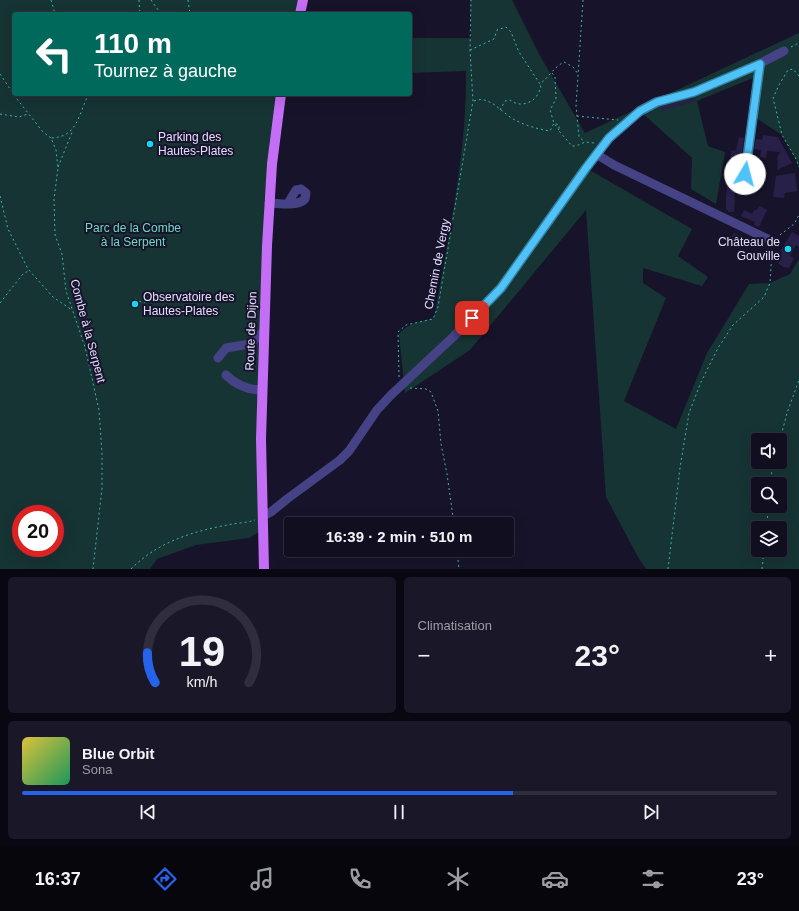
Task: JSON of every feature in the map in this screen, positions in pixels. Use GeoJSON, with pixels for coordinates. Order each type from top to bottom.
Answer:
{"type":"FeatureCollection","features":[{"type":"Feature","properties":{"kind":"main road"},"geometry":{"type":"LineString","coordinates":[[300,12],[303,0]]}},
{"type":"Feature","properties":{"kind":"main road","name":"Route de Dijon"},"geometry":{"type":"LineString","coordinates":[[264,569],[261,439],[268,203],[276,125],[281,96]]}},
{"type":"Feature","properties":{"kind":"street"},"geometry":{"type":"LineString","coordinates":[[263,516],[271,512],[340,460],[349,451],[378,410],[400,386],[452,338],[501,288],[596,154],[609,138],[640,111],[657,102],[694,92],[760,64],[784,51]]}},
{"type":"Feature","properties":{"kind":"street"},"geometry":{"type":"LineString","coordinates":[[745,174],[760,64]]}},
{"type":"Feature","properties":{"kind":"street"},"geometry":{"type":"LineString","coordinates":[[596,154],[614,165],[774,242]]}},
{"type":"Feature","properties":{"kind":"street"},"geometry":{"type":"LineString","coordinates":[[268,203],[288,204]]}},
{"type":"Feature","properties":{"kind":"street"},"geometry":{"type":"LineString","coordinates":[[218,358],[226,348],[250,344],[264,332]]}},
{"type":"Feature","properties":{"kind":"street"},"geometry":{"type":"LineString","coordinates":[[226,375],[240,386],[262,390]]}},
{"type":"Feature","properties":{"kind":"path"},"geometry":{"type":"LineString","coordinates":[[51,0],[54,12]]}},
{"type":"Feature","properties":{"kind":"path"},"geometry":{"type":"LineString","coordinates":[[139,0],[140,12]]}},
{"type":"Feature","properties":{"kind":"path"},"geometry":{"type":"LineString","coordinates":[[151,0],[160,12]]}},
{"type":"Feature","properties":{"kind":"path"},"geometry":{"type":"LineString","coordinates":[[188,0],[190,12]]}},
{"type":"Feature","properties":{"kind":"path","name":"Chemin de Vergy"},"geometry":{"type":"LineString","coordinates":[[400,386],[398,332],[406,325],[434,319],[438,307],[473,101],[470,50],[471,0]]}},
{"type":"Feature","properties":{"kind":"path"},"geometry":{"type":"LineString","coordinates":[[583,0],[576,116],[579,137],[585,142]]}},
{"type":"Feature","properties":{"kind":"path"},"geometry":{"type":"LineString","coordinates":[[470,50],[494,40],[497,30],[506,27],[511,32],[520,52],[540,84],[541,88],[535,99],[522,104],[514,104],[510,100],[505,101],[500,110]]}},
{"type":"Feature","properties":{"kind":"path"},"geometry":{"type":"LineString","coordinates":[[784,51],[799,43]]}},
{"type":"Feature","properties":{"kind":"path"},"geometry":{"type":"LineString","coordinates":[[540,84],[552,73],[556,66],[564,62],[573,67],[578,74]]}},
{"type":"Feature","properties":{"kind":"path"},"geometry":{"type":"LineString","coordinates":[[799,76],[793,69],[788,70],[779,85],[774,98],[782,135],[799,167]]}},
{"type":"Feature","properties":{"kind":"path"},"geometry":{"type":"LineString","coordinates":[[473,101],[479,99],[485,100],[496,105],[500,110],[516,121],[537,129],[550,131],[554,123],[550,110],[556,99],[555,77],[552,73]]}},
{"type":"Feature","properties":{"kind":"path"},"geometry":{"type":"LineString","coordinates":[[0,74],[12,91]]}},
{"type":"Feature","properties":{"kind":"path"},"geometry":{"type":"LineString","coordinates":[[16,96],[29,114],[38,123],[43,132],[52,138],[60,138],[74,128]]}},
{"type":"Feature","properties":{"kind":"path"},"geometry":{"type":"LineString","coordinates":[[58,168],[88,96]]}},
{"type":"Feature","properties":{"kind":"path"},"geometry":{"type":"LineString","coordinates":[[0,114],[19,118],[29,114]]}},
{"type":"Feature","properties":{"kind":"path"},"geometry":{"type":"LineString","coordinates":[[576,116],[619,120]]}},
{"type":"Feature","properties":{"kind":"path"},"geometry":{"type":"LineString","coordinates":[[554,123],[559,125],[559,131],[572,146],[585,142],[604,143]]}},
{"type":"Feature","properties":{"kind":"path","name":"Combe à la Serpent"},"geometry":{"type":"LineString","coordinates":[[52,138],[56,150],[58,168],[54,199],[55,235],[62,254],[66,291],[86,347],[99,410],[102,452],[102,488],[93,569]]}},
{"type":"Feature","properties":{"kind":"path"},"geometry":{"type":"LineString","coordinates":[[0,196],[8,229],[29,270],[53,297],[72,310]]}},
{"type":"Feature","properties":{"kind":"path"},"geometry":{"type":"LineString","coordinates":[[668,569],[680,468],[689,413],[701,382],[718,348],[733,325],[764,297],[770,284],[774,242],[794,224],[799,215]]}},
{"type":"Feature","properties":{"kind":"path"},"geometry":{"type":"LineString","coordinates":[[0,303],[18,278],[29,270]]}},
{"type":"Feature","properties":{"kind":"path"},"geometry":{"type":"LineString","coordinates":[[135,299],[143,303],[162,294]]}},
{"type":"Feature","properties":{"kind":"path"},"geometry":{"type":"LineString","coordinates":[[782,433],[787,413],[799,380]]}},
{"type":"Feature","properties":{"kind":"path"},"geometry":{"type":"LineString","coordinates":[[400,386],[404,388],[426,388],[431,392],[438,411],[441,444],[453,517]]}},
{"type":"Feature","properties":{"kind":"path"},"geometry":{"type":"LineString","coordinates":[[132,569],[147,556],[182,536],[206,529],[253,521],[263,516]]}},
{"type":"Feature","properties":{"kind":"path"},"geometry":{"type":"LineString","coordinates":[[458,557],[459,569]]}},
{"type":"Feature","properties":{"kind":"path"},"geometry":{"type":"LineString","coordinates":[[762,569],[763,557]]}},
{"type":"Feature","properties":{"kind":"green space","name":"Parc de la Combe à la Serpent"},"geometry":{"type":"Polygon","coordinates":[[[0,0],[299,0],[296,12],[12,12],[12,96],[278,96],[264,203],[265,235],[261,531],[249,538],[196,545],[157,559],[150,569],[0,569],[0,0]]]}},
{"type":"Feature","properties":{"kind":"green space"},"geometry":{"type":"Polygon","coordinates":[[[470,0],[512,0],[539,54],[585,133],[799,33],[799,167],[782,135],[753,116],[758,76],[697,101],[708,146],[725,152],[716,204],[691,189],[692,158],[640,111],[586,168],[692,229],[678,256],[708,277],[702,286],[643,268],[643,283],[666,298],[624,401],[676,429],[707,353],[749,284],[770,283],[790,274],[799,259],[799,569],[646,569],[638,557],[606,497],[586,210],[470,350],[405,393],[399,334],[410,325],[434,318],[456,195],[463,133],[466,71],[412,73],[412,38],[471,38],[470,0]]]}},
{"type":"Feature","properties":{"kind":"building"},"geometry":{"type":"Polygon","coordinates":[[[695,98],[696,101],[662,111],[661,107],[695,98]]]}},
{"type":"Feature","properties":{"kind":"building"},"geometry":{"type":"Polygon","coordinates":[[[763,135],[778,137],[792,163],[777,170],[777,158],[780,152],[767,151],[766,158],[760,157],[761,150],[754,149],[756,139],[762,140],[763,135]]]}},
{"type":"Feature","properties":{"kind":"building"},"geometry":{"type":"Polygon","coordinates":[[[739,137],[744,138],[737,192],[735,192],[734,212],[728,212],[728,210],[726,210],[726,197],[731,151],[736,150],[739,137]]]}},
{"type":"Feature","properties":{"kind":"building"},"geometry":{"type":"Polygon","coordinates":[[[795,173],[797,191],[785,193],[784,198],[773,197],[776,176],[795,173]]]}},
{"type":"Feature","properties":{"kind":"building"},"geometry":{"type":"Polygon","coordinates":[[[760,206],[767,210],[759,227],[754,225],[755,222],[741,216],[744,210],[752,214],[754,210],[755,211],[760,206]]]}},
{"type":"Feature","properties":{"kind":"building","name":"Château de Gouville"},"geometry":{"type":"Polygon","coordinates":[[[792,232],[799,236],[799,247],[796,245],[790,256],[794,258],[789,268],[783,267],[777,262],[782,253],[780,252],[792,232]]]}},
{"type":"Feature","properties":{"kind":"building"},"geometry":{"type":"Polygon","coordinates":[[[734,233],[746,239],[748,237],[753,239],[749,247],[731,238],[734,233]]]}},
{"type":"Feature","properties":{"kind":"place","name":"Parking des Hautes-Plates"},"geometry":{"type":"Point","coordinates":[150,144]}},
{"type":"Feature","properties":{"kind":"place","name":"Château de Gouville"},"geometry":{"type":"Point","coordinates":[788,249]}},
{"type":"Feature","properties":{"kind":"place","name":"Observatoire des Hautes-Plates"},"geometry":{"type":"Point","coordinates":[135,304]}},
{"type":"Feature","properties":{"kind":"route"},"geometry":{"type":"LineString","coordinates":[[472,318],[501,288],[609,138],[640,111],[657,102],[694,92],[760,64],[745,174]]}}]}
